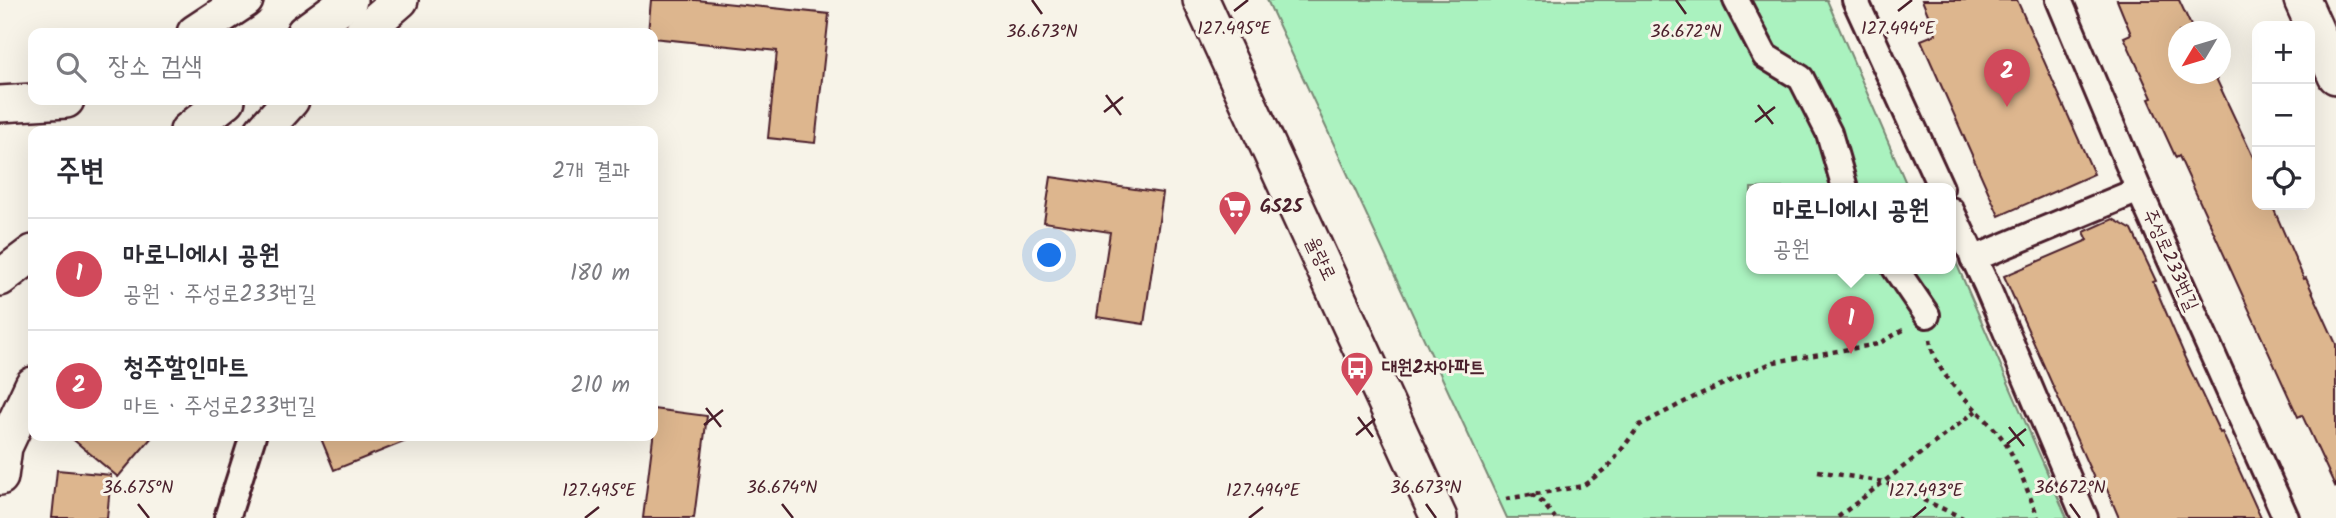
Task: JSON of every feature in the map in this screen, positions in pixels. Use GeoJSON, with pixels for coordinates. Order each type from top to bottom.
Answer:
{"type":"FeatureCollection","features":[{"type":"Feature","properties":{"kind":"street"},"geometry":{"type":"LineString","coordinates":[[203,28],[246,0]]}},
{"type":"Feature","properties":{"kind":"street"},"geometry":{"type":"LineString","coordinates":[[311,28],[349,0]]}},
{"type":"Feature","properties":{"kind":"street"},"geometry":{"type":"LineString","coordinates":[[368,28],[400,0]]}},
{"type":"Feature","properties":{"kind":"street","name":"율량로"},"geometry":{"type":"LineString","coordinates":[[1201,0],[1439,518]]}},
{"type":"Feature","properties":{"kind":"street"},"geometry":{"type":"LineString","coordinates":[[1736,0],[1765,56],[1801,78],[1829,133],[1844,183]]}},
{"type":"Feature","properties":{"kind":"street"},"geometry":{"type":"LineString","coordinates":[[1855,0],[1939,183]]}},
{"type":"Feature","properties":{"kind":"street","name":"주성로233번길"},"geometry":{"type":"LineString","coordinates":[[2059,0],[2138,190],[2286,518]]}},
{"type":"Feature","properties":{"kind":"street"},"geometry":{"type":"LineString","coordinates":[[2302,0],[2336,76]]}},
{"type":"Feature","properties":{"kind":"street"},"geometry":{"type":"LineString","coordinates":[[0,104],[28,102]]}},
{"type":"Feature","properties":{"kind":"street"},"geometry":{"type":"LineString","coordinates":[[194,126],[221,105]]}},
{"type":"Feature","properties":{"kind":"street"},"geometry":{"type":"LineString","coordinates":[[268,126],[286,105]]}},
{"type":"Feature","properties":{"kind":"street"},"geometry":{"type":"LineString","coordinates":[[1973,259],[2138,190]]}},
{"type":"Feature","properties":{"kind":"street"},"geometry":{"type":"LineString","coordinates":[[1956,221],[2085,518]]}},
{"type":"Feature","properties":{"kind":"street"},"geometry":{"type":"LineString","coordinates":[[0,278],[28,257]]}},
{"type":"Feature","properties":{"kind":"street"},"geometry":{"type":"LineString","coordinates":[[1899,274],[1927,315]]}},
{"type":"Feature","properties":{"kind":"street"},"geometry":{"type":"LineString","coordinates":[[0,477],[4,447],[28,395]]}},
{"type":"Feature","properties":{"kind":"street"},"geometry":{"type":"LineString","coordinates":[[227,518],[251,441]]}},
{"type":"Feature","properties":{"kind":"path"},"geometry":{"type":"LineString","coordinates":[[1506,499],[1583,486],[1611,465],[1640,425],[1696,396],[1774,362],[1878,344],[1927,315],[1930,348],[1951,383],[2004,440],[2038,518]]}},
{"type":"Feature","properties":{"kind":"path"},"geometry":{"type":"LineString","coordinates":[[1838,517],[1976,411]]}},
{"type":"Feature","properties":{"kind":"path"},"geometry":{"type":"LineString","coordinates":[[1818,471],[1884,482],[1963,518]]}},
{"type":"Feature","properties":{"kind":"path"},"geometry":{"type":"LineString","coordinates":[[1531,495],[1542,502],[1555,518]]}},
{"type":"Feature","properties":{"kind":"green space"},"geometry":{"type":"Polygon","coordinates":[[[1267,0],[1827,0],[1906,183],[1746,183],[1746,274],[1956,274],[1956,263],[2067,518],[1507,518],[1267,0]]]}},
{"type":"Feature","properties":{"kind":"building"},"geometry":{"type":"Polygon","coordinates":[[[651,0],[696,0],[829,14],[815,143],[768,138],[777,51],[658,39],[658,28],[648,28],[651,0]]]}},
{"type":"Feature","properties":{"kind":"building"},"geometry":{"type":"Polygon","coordinates":[[[1922,0],[2017,0],[2094,174],[1999,216],[1921,40],[1936,34],[1922,0]]]}},
{"type":"Feature","properties":{"kind":"building"},"geometry":{"type":"Polygon","coordinates":[[[2117,0],[2179,0],[2189,21],[2168,21],[2168,84],[2219,84],[2252,155],[2252,210],[2274,210],[2336,344],[2336,488],[2302,415],[2298,417],[2179,156],[2176,158],[2149,99],[2152,98],[2124,37],[2131,34],[2117,0]]]}},
{"type":"Feature","properties":{"kind":"building"},"geometry":{"type":"Polygon","coordinates":[[[1051,177],[1163,193],[1144,324],[1097,317],[1110,232],[1044,222],[1051,177]]]}},
{"type":"Feature","properties":{"kind":"building"},"geometry":{"type":"Polygon","coordinates":[[[2113,219],[2132,230],[2156,281],[2153,282],[2183,354],[2261,518],[2119,518],[2103,480],[2096,483],[2004,276],[2088,240],[2084,232],[2113,219]]]}},
{"type":"Feature","properties":{"kind":"building"},"geometry":{"type":"Polygon","coordinates":[[[658,410],[707,416],[694,518],[643,518],[653,441],[658,441],[658,410]]]}},
{"type":"Feature","properties":{"kind":"building"},"geometry":{"type":"Polygon","coordinates":[[[75,441],[149,441],[118,477],[75,441]]]}},
{"type":"Feature","properties":{"kind":"building"},"geometry":{"type":"Polygon","coordinates":[[[322,441],[406,441],[334,470],[322,441]]]}},
{"type":"Feature","properties":{"kind":"building"},"geometry":{"type":"Polygon","coordinates":[[[57,470],[111,475],[107,518],[52,518],[57,470]]]}},
{"type":"Feature","properties":{"kind":"place","name":"청주할인마트"},"geometry":{"type":"Point","coordinates":[2007,107]}},
{"type":"Feature","properties":{"kind":"place","name":"GS25"},"geometry":{"type":"Point","coordinates":[1235,237]}},
{"type":"Feature","properties":{"kind":"place","name":"마로니에시 공원"},"geometry":{"type":"Point","coordinates":[1851,354]}},
{"type":"Feature","properties":{"kind":"place","name":"대원2차아파트"},"geometry":{"type":"Point","coordinates":[1357,398]}}]}
